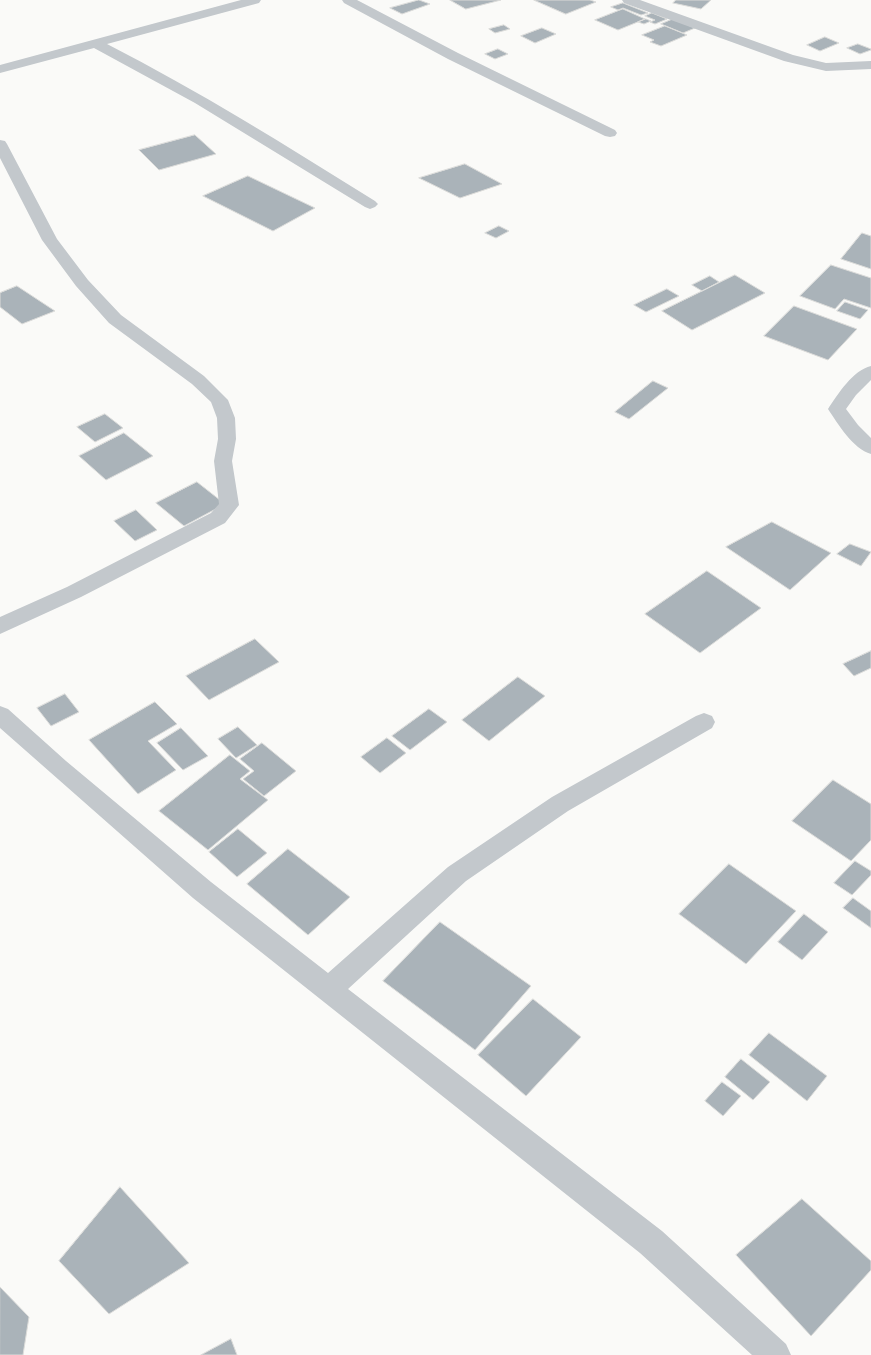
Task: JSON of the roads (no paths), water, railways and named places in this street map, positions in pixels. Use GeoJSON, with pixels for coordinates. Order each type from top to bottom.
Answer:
{"type":"FeatureCollection","features":[{"type":"Feature","properties":{"kind":"street"},"geometry":{"type":"LineString","coordinates":[[0,69],[255,0]]}},
{"type":"Feature","properties":{"kind":"street"},"geometry":{"type":"LineString","coordinates":[[348,0],[453,56],[610,133]]}},
{"type":"Feature","properties":{"kind":"street"},"geometry":{"type":"LineString","coordinates":[[628,0],[789,58],[826,67],[871,65]]}},
{"type":"Feature","properties":{"kind":"street"},"geometry":{"type":"LineString","coordinates":[[95,43],[129,60],[242,124],[370,204]]}},
{"type":"Feature","properties":{"kind":"street"},"geometry":{"type":"LineString","coordinates":[[0,144],[50,240],[82,283],[115,319],[198,380],[219,400],[226,418],[227,439],[223,461],[229,505],[218,518],[74,592],[0,626]]}},
{"type":"Feature","properties":{"kind":"street"},"geometry":{"type":"LineString","coordinates":[[871,371],[849,391],[837,409],[851,429],[871,448]]}},
{"type":"Feature","properties":{"kind":"street"},"geometry":{"type":"LineString","coordinates":[[0,715],[58,767],[202,890],[651,1242],[775,1355]]}},
{"type":"Feature","properties":{"kind":"street"},"geometry":{"type":"LineString","coordinates":[[329,989],[457,874],[560,804],[704,722]]}}]}
